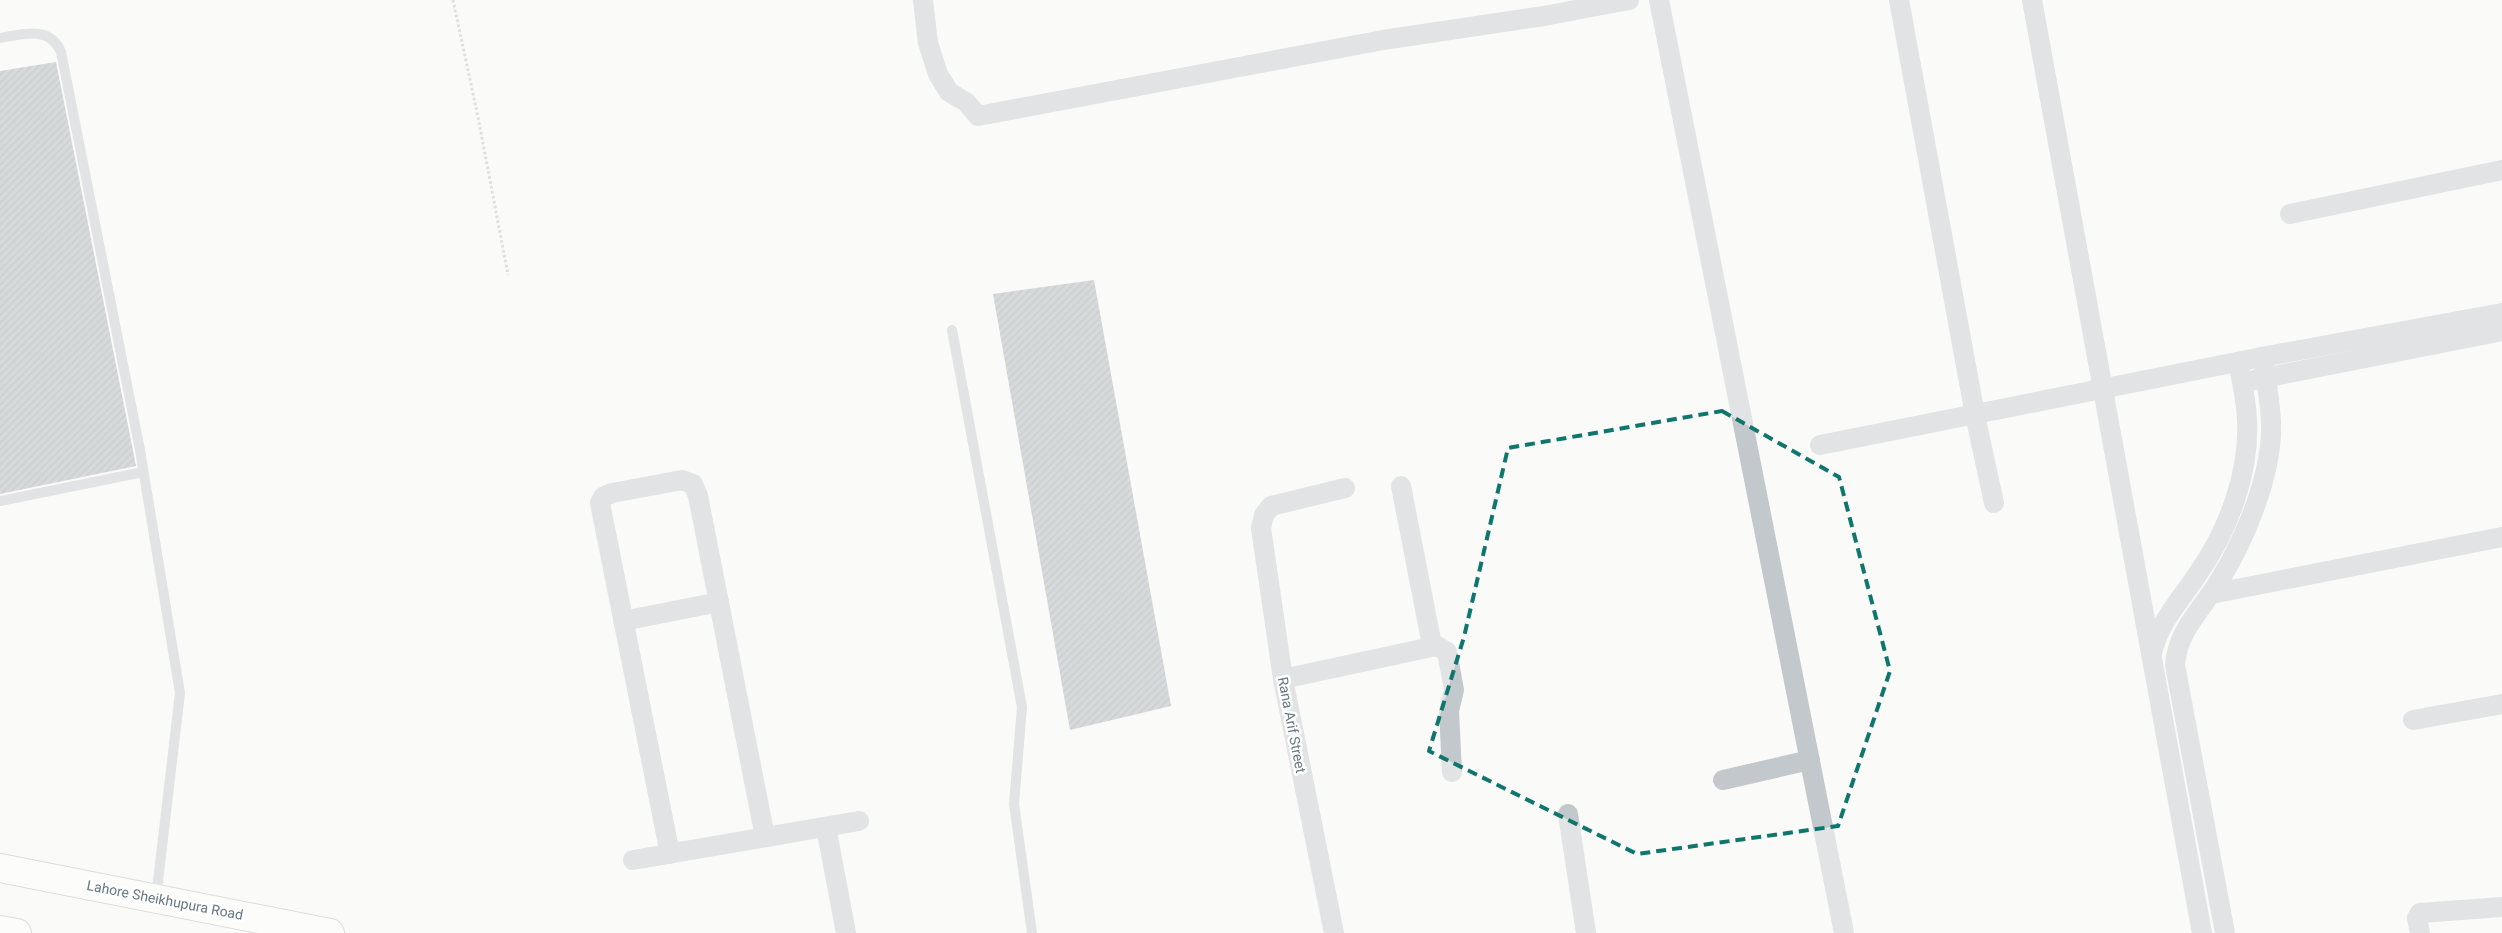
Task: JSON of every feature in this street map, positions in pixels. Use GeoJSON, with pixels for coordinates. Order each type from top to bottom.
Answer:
{"type":"FeatureCollection","features":[{"type":"Feature","properties":{"kind":"highway","name":"Lahore Sheikhupura Road"},"geometry":{"type":"LineString","coordinates":[[0,868],[330,933]]}},
{"type":"Feature","properties":{"kind":"highway"},"geometry":{"type":"LineString","coordinates":[[0,930],[18,933]]}},
{"type":"Feature","properties":{"kind":"street"},"geometry":{"type":"LineString","coordinates":[[923,0],[928,42],[938,74],[950,92],[966,102],[978,116],[1383,40],[1544,16],[1629,0]]}},
{"type":"Feature","properties":{"kind":"street"},"geometry":{"type":"LineString","coordinates":[[1659,0],[1844,933]]}},
{"type":"Feature","properties":{"kind":"street"},"geometry":{"type":"LineString","coordinates":[[1899,0],[1975,414],[1994,504]]}},
{"type":"Feature","properties":{"kind":"street"},"geometry":{"type":"LineString","coordinates":[[2032,0],[2202,933]]}},
{"type":"Feature","properties":{"kind":"street"},"geometry":{"type":"LineString","coordinates":[[2290,214],[2502,170]]}},
{"type":"Feature","properties":{"kind":"street"},"geometry":{"type":"LineString","coordinates":[[1820,445],[2238,362],[2502,313]]}},
{"type":"Feature","properties":{"kind":"street"},"geometry":{"type":"LineString","coordinates":[[2242,383],[2502,331]]}},
{"type":"Feature","properties":{"kind":"street"},"geometry":{"type":"LineString","coordinates":[[2225,933],[2175,665],[2182,636],[2233,558],[2266,468],[2271,422],[2262,358]]}},
{"type":"Feature","properties":{"kind":"street"},"geometry":{"type":"LineString","coordinates":[[2151,655],[2162,624],[2210,555],[2235,499],[2244,464],[2247,434],[2238,362]]}},
{"type":"Feature","properties":{"kind":"street"},"geometry":{"type":"LineString","coordinates":[[670,854],[600,505],[603,497],[612,493],[682,480],[693,484],[698,496],[765,837]]}},
{"type":"Feature","properties":{"kind":"street"},"geometry":{"type":"LineString","coordinates":[[1401,486],[1431,640],[1436,646],[1447,652],[1454,690],[1449,711],[1452,772]]}},
{"type":"Feature","properties":{"kind":"street","name":"Rana Arif Street"},"geometry":{"type":"LineString","coordinates":[[1334,933],[1283,679],[1261,528],[1264,514],[1271,506],[1346,488]]}},
{"type":"Feature","properties":{"kind":"street"},"geometry":{"type":"LineString","coordinates":[[2211,594],[2502,537]]}},
{"type":"Feature","properties":{"kind":"street"},"geometry":{"type":"LineString","coordinates":[[623,621],[719,602]]}},
{"type":"Feature","properties":{"kind":"street"},"geometry":{"type":"LineString","coordinates":[[1283,679],[1436,646]]}},
{"type":"Feature","properties":{"kind":"street"},"geometry":{"type":"LineString","coordinates":[[2413,720],[2502,704]]}},
{"type":"Feature","properties":{"kind":"street"},"geometry":{"type":"LineString","coordinates":[[1723,780],[1810,760]]}},
{"type":"Feature","properties":{"kind":"street"},"geometry":{"type":"LineString","coordinates":[[1568,814],[1586,933]]}},
{"type":"Feature","properties":{"kind":"street"},"geometry":{"type":"LineString","coordinates":[[632,860],[859,821]]}},
{"type":"Feature","properties":{"kind":"street"},"geometry":{"type":"LineString","coordinates":[[826,827],[846,933]]}},
{"type":"Feature","properties":{"kind":"street"},"geometry":{"type":"LineString","coordinates":[[2420,933],[2417,918],[2420,913],[2502,907]]}},
{"type":"Feature","properties":{"kind":"lane"},"geometry":{"type":"LineString","coordinates":[[0,38],[39,33],[53,40],[60,52],[143,472],[180,693],[156,899]]}},
{"type":"Feature","properties":{"kind":"lane"},"geometry":{"type":"LineString","coordinates":[[952,330],[1022,707],[1014,804],[1032,933]]}},
{"type":"Feature","properties":{"kind":"lane"},"geometry":{"type":"LineString","coordinates":[[0,500],[143,472]]}},
{"type":"Feature","properties":{"kind":"path"},"geometry":{"type":"LineString","coordinates":[[453,0],[478,117],[508,275]]}},
{"type":"Feature","properties":{"kind":"highlighted area"},"geometry":{"type":"Polygon","coordinates":[[[1722,411],[1839,477],[1890,671],[1838,826],[1637,854],[1429,751],[1464,637],[1508,448],[1722,411]]]}},
{"type":"Feature","properties":{"kind":"building"},"geometry":{"type":"Polygon","coordinates":[[[56,62],[136,466],[0,494],[0,71],[56,62]]]}},
{"type":"Feature","properties":{"kind":"building"},"geometry":{"type":"Polygon","coordinates":[[[1094,280],[1171,706],[1070,730],[993,294],[1094,280]]]}}]}
